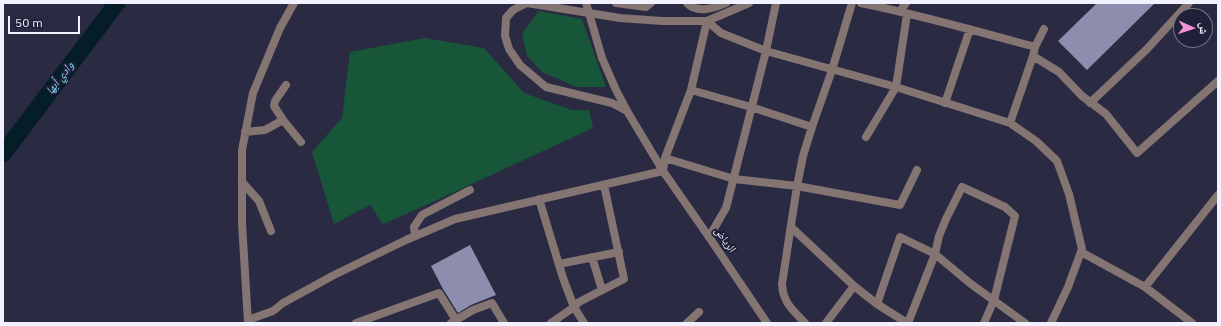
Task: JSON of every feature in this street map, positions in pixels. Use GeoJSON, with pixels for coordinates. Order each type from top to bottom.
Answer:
{"type":"FeatureCollection","features":[{"type":"Feature","properties":{"kind":"street"},"geometry":{"type":"LineString","coordinates":[[294,3],[280,28],[253,93],[242,150],[242,223],[248,322],[273,311],[283,303],[334,275],[454,219],[539,199],[604,186],[663,171],[665,158],[691,90],[707,21]]}},
{"type":"Feature","properties":{"kind":"street"},"geometry":{"type":"LineString","coordinates":[[627,111],[612,103],[546,87],[520,65],[509,49],[504,36],[506,18],[513,10],[527,3],[620,18],[662,21],[707,21],[749,3]]}},
{"type":"Feature","properties":{"kind":"street","name":"الرياض"},"geometry":{"type":"LineString","coordinates":[[586,3],[602,58],[627,111],[663,171],[767,323]]}},
{"type":"Feature","properties":{"kind":"street"},"geometry":{"type":"LineString","coordinates":[[616,3],[646,7],[651,3]]}},
{"type":"Feature","properties":{"kind":"street"},"geometry":{"type":"LineString","coordinates":[[687,3],[691,7],[708,10],[726,3]]}},
{"type":"Feature","properties":{"kind":"street"},"geometry":{"type":"LineString","coordinates":[[709,237],[726,208],[766,51],[776,3]]}},
{"type":"Feature","properties":{"kind":"street"},"geometry":{"type":"LineString","coordinates":[[805,323],[788,304],[782,294],[782,284],[803,156],[832,70],[852,3]]}},
{"type":"Feature","properties":{"kind":"street"},"geometry":{"type":"LineString","coordinates":[[861,3],[935,19],[1035,47]]}},
{"type":"Feature","properties":{"kind":"street"},"geometry":{"type":"LineString","coordinates":[[866,137],[896,87],[906,3]]}},
{"type":"Feature","properties":{"kind":"street"},"geometry":{"type":"LineString","coordinates":[[1090,103],[1147,49],[1189,3]]}},
{"type":"Feature","properties":{"kind":"street"},"geometry":{"type":"LineString","coordinates":[[707,21],[721,34],[766,51],[896,87],[1010,123],[1036,141],[1057,161],[1069,194],[1082,249],[1068,288],[1051,323]]}},
{"type":"Feature","properties":{"kind":"street"},"geometry":{"type":"LineString","coordinates":[[945,103],[970,29]]}},
{"type":"Feature","properties":{"kind":"street"},"geometry":{"type":"LineString","coordinates":[[1010,123],[1035,47],[1044,29]]}},
{"type":"Feature","properties":{"kind":"street"},"geometry":{"type":"LineString","coordinates":[[1033,56],[1059,72],[1090,103],[1106,114],[1138,153],[1218,81]]}},
{"type":"Feature","properties":{"kind":"street"},"geometry":{"type":"LineString","coordinates":[[286,85],[275,101],[274,106],[283,120],[301,142]]}},
{"type":"Feature","properties":{"kind":"street"},"geometry":{"type":"LineString","coordinates":[[691,90],[751,107],[812,127]]}},
{"type":"Feature","properties":{"kind":"street"},"geometry":{"type":"LineString","coordinates":[[245,132],[265,130],[283,120]]}},
{"type":"Feature","properties":{"kind":"street"},"geometry":{"type":"LineString","coordinates":[[665,158],[734,179],[797,186],[900,205],[916,170]]}},
{"type":"Feature","properties":{"kind":"street"},"geometry":{"type":"LineString","coordinates":[[242,182],[259,201],[271,231]]}},
{"type":"Feature","properties":{"kind":"street"},"geometry":{"type":"LineString","coordinates":[[551,323],[579,302],[624,279],[604,186]]}},
{"type":"Feature","properties":{"kind":"street"},"geometry":{"type":"LineString","coordinates":[[791,227],[854,286],[877,304],[907,323],[935,254],[941,230],[962,187],[1006,208],[1015,216],[994,300],[984,323]]}},
{"type":"Feature","properties":{"kind":"street"},"geometry":{"type":"LineString","coordinates":[[415,236],[414,227],[422,215],[470,190]]}},
{"type":"Feature","properties":{"kind":"street"},"geometry":{"type":"LineString","coordinates":[[1145,287],[1218,195]]}},
{"type":"Feature","properties":{"kind":"street"},"geometry":{"type":"LineString","coordinates":[[539,199],[574,307],[584,323]]}},
{"type":"Feature","properties":{"kind":"street"},"geometry":{"type":"LineString","coordinates":[[877,304],[900,237],[935,254],[971,284],[1025,323]]}},
{"type":"Feature","properties":{"kind":"street"},"geometry":{"type":"LineString","coordinates":[[559,264],[618,252]]}},
{"type":"Feature","properties":{"kind":"street"},"geometry":{"type":"LineString","coordinates":[[1081,252],[1145,287],[1192,323]]}},
{"type":"Feature","properties":{"kind":"street"},"geometry":{"type":"LineString","coordinates":[[592,258],[602,290]]}},
{"type":"Feature","properties":{"kind":"street"},"geometry":{"type":"LineString","coordinates":[[826,323],[854,286]]}},
{"type":"Feature","properties":{"kind":"street"},"geometry":{"type":"LineString","coordinates":[[356,323],[369,321],[439,293],[453,321],[473,310],[492,303],[504,323]]}},
{"type":"Feature","properties":{"kind":"street"},"geometry":{"type":"LineString","coordinates":[[687,323],[699,312]]}},
{"type":"Feature","properties":{"kind":"green space"},"geometry":{"type":"Polygon","coordinates":[[[539,11],[582,19],[606,87],[577,87],[542,72],[527,56],[522,34],[539,11]]]}},
{"type":"Feature","properties":{"kind":"green space"},"geometry":{"type":"Polygon","coordinates":[[[425,38],[484,48],[524,93],[572,110],[589,110],[593,128],[383,224],[370,205],[334,224],[312,152],[342,118],[350,52],[425,38]]]}},
{"type":"Feature","properties":{"kind":"building"},"geometry":{"type":"Polygon","coordinates":[[[1097,3],[1155,3],[1087,70],[1058,41],[1097,3]]]}},
{"type":"Feature","properties":{"kind":"building"},"geometry":{"type":"Polygon","coordinates":[[[470,245],[496,295],[471,305],[458,313],[431,266],[470,245]]]}},
{"type":"Feature","properties":{"kind":"waterway","name":"وادي أبها"},"geometry":{"type":"LineString","coordinates":[[3,154],[117,3]]}}]}
